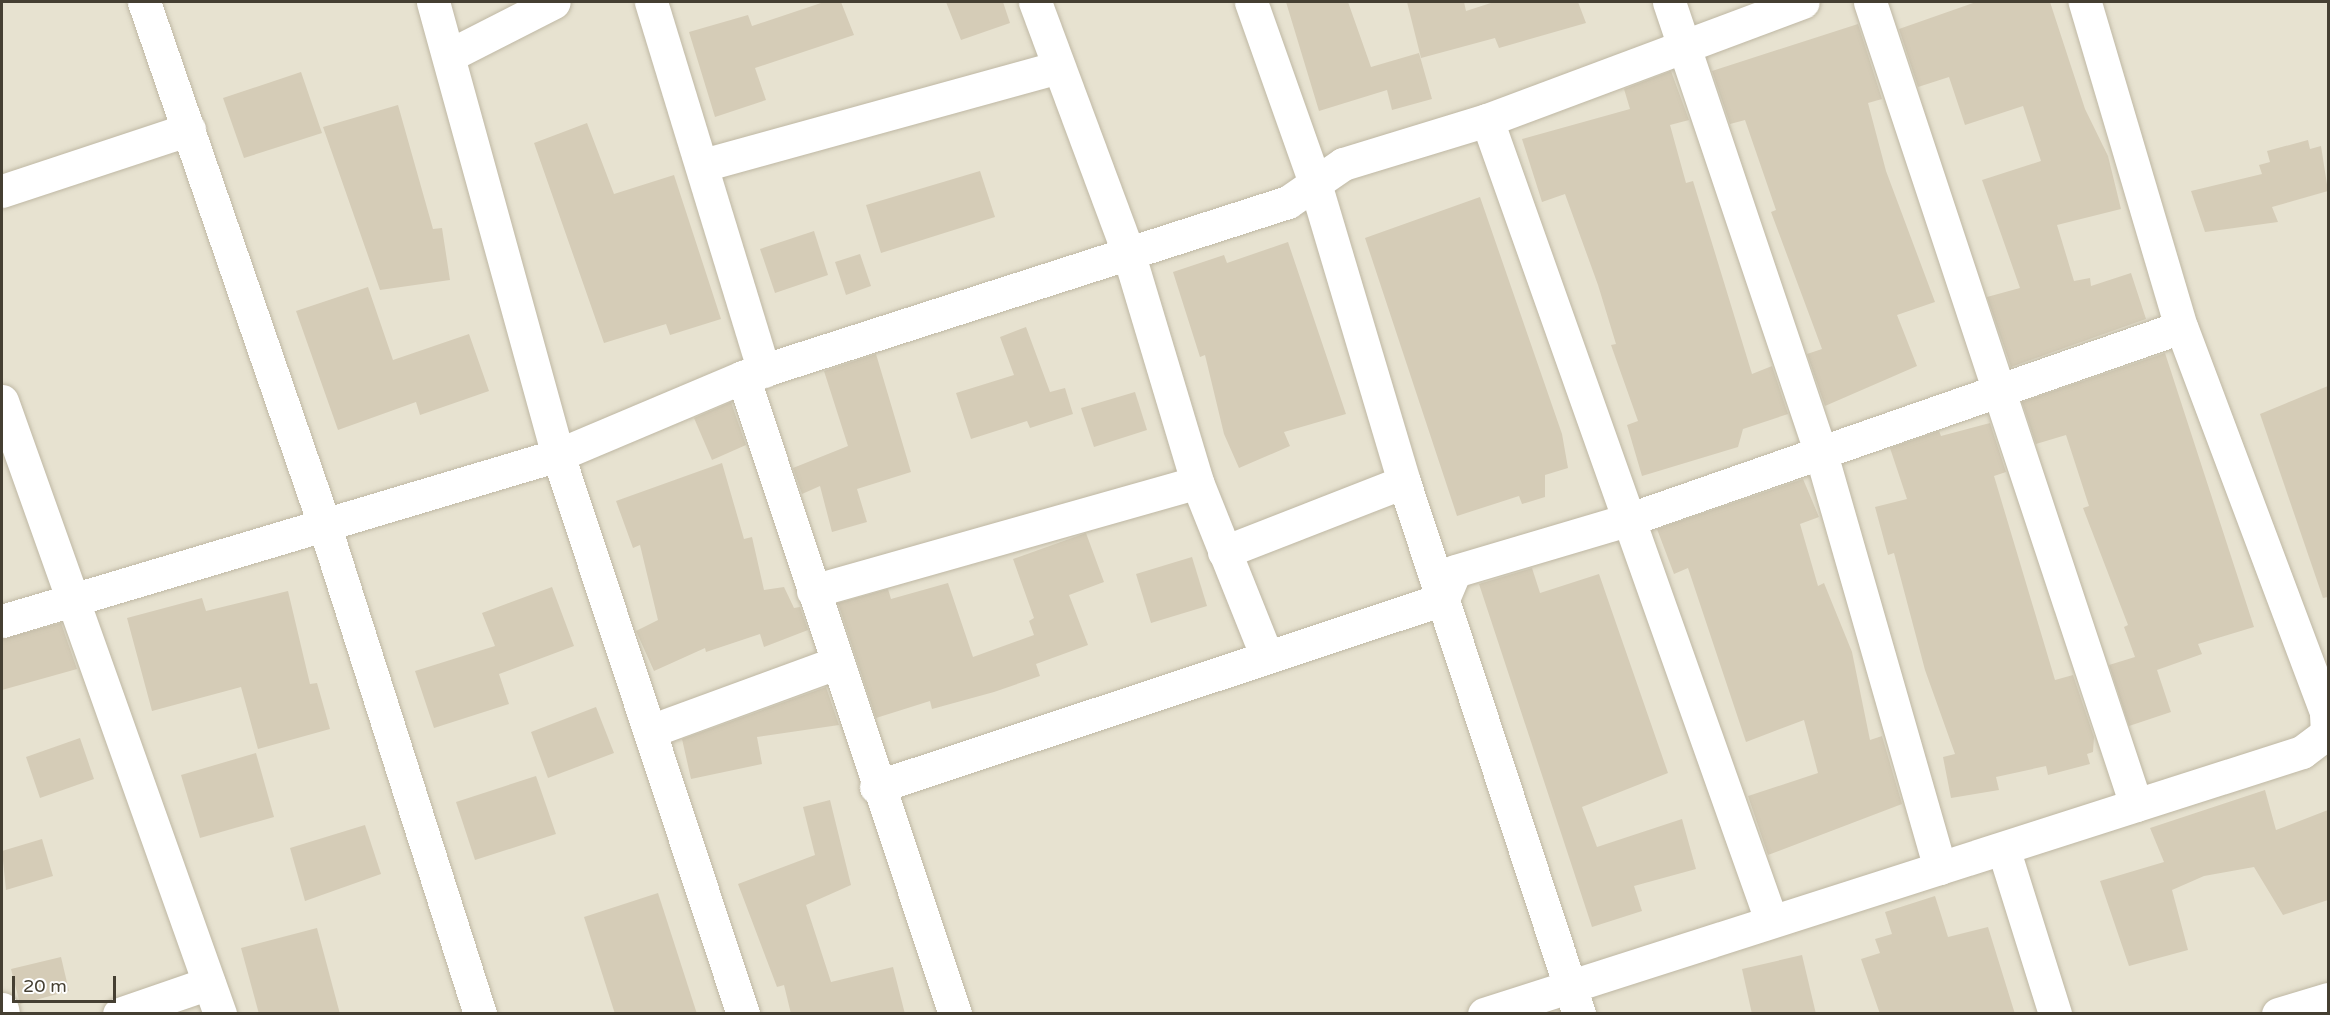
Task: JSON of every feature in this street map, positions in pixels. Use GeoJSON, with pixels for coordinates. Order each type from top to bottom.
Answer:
{"type":"FeatureCollection","features":[{"type":"Feature","properties":{"kind":"street"},"geometry":{"type":"LineString","coordinates":[[144,2],[324,524],[480,1014]]}},
{"type":"Feature","properties":{"kind":"street"},"geometry":{"type":"LineString","coordinates":[[434,2],[452,54],[558,455],[743,1014]]}},
{"type":"Feature","properties":{"kind":"street"},"geometry":{"type":"LineString","coordinates":[[452,54],[554,2]]}},
{"type":"Feature","properties":{"kind":"street"},"geometry":{"type":"LineString","coordinates":[[651,2],[703,165],[753,374],[813,591],[876,787],[955,1014]]}},
{"type":"Feature","properties":{"kind":"street"},"geometry":{"type":"LineString","coordinates":[[1035,2],[1129,255],[1197,482],[1267,657]]}},
{"type":"Feature","properties":{"kind":"street"},"geometry":{"type":"LineString","coordinates":[[1251,2],[1314,180],[1404,482],[1575,999]]}},
{"type":"Feature","properties":{"kind":"street"},"geometry":{"type":"LineString","coordinates":[[1669,2],[1820,450],[1940,868]]}},
{"type":"Feature","properties":{"kind":"street"},"geometry":{"type":"LineString","coordinates":[[2,621],[76,601],[558,455],[753,374],[1288,202],[1314,180],[1343,164],[1487,120],[1684,43],[1803,2]]}},
{"type":"Feature","properties":{"kind":"street"},"geometry":{"type":"LineString","coordinates":[[1870,2],[2136,806]]}},
{"type":"Feature","properties":{"kind":"street"},"geometry":{"type":"LineString","coordinates":[[1484,1014],[1575,999],[1771,920],[1940,868],[2004,851],[2302,752],[2327,733],[2326,712],[2181,327],[2085,2]]}},
{"type":"Feature","properties":{"kind":"street"},"geometry":{"type":"LineString","coordinates":[[703,165],[1058,67]]}},
{"type":"Feature","properties":{"kind":"street"},"geometry":{"type":"LineString","coordinates":[[1487,120],[1771,920]]}},
{"type":"Feature","properties":{"kind":"street"},"geometry":{"type":"LineString","coordinates":[[2,191],[189,129]]}},
{"type":"Feature","properties":{"kind":"street"},"geometry":{"type":"LineString","coordinates":[[876,787],[1443,599],[1455,571],[1630,519],[1820,450],[2181,327]]}},
{"type":"Feature","properties":{"kind":"street"},"geometry":{"type":"LineString","coordinates":[[2,401],[76,601],[219,1014]]}},
{"type":"Feature","properties":{"kind":"street"},"geometry":{"type":"LineString","coordinates":[[813,591],[1197,482]]}},
{"type":"Feature","properties":{"kind":"street"},"geometry":{"type":"LineString","coordinates":[[1224,552],[1404,482]]}},
{"type":"Feature","properties":{"kind":"street"},"geometry":{"type":"LineString","coordinates":[[650,731],[836,663]]}},
{"type":"Feature","properties":{"kind":"street"},"geometry":{"type":"LineString","coordinates":[[2004,851],[2055,1014]]}},
{"type":"Feature","properties":{"kind":"street"},"geometry":{"type":"LineString","coordinates":[[120,1014],[209,983]]}},
{"type":"Feature","properties":{"kind":"street"},"geometry":{"type":"LineString","coordinates":[[2278,1014],[2328,999]]}},
{"type":"Feature","properties":{"kind":"shaded area"},"geometry":{"type":"Polygon","coordinates":[[[2,2],[2328,2],[2328,1013],[2,1014],[2,2]]]}},
{"type":"Feature","properties":{"kind":"building"},"geometry":{"type":"Polygon","coordinates":[[[824,2],[841,2],[854,35],[755,68],[766,100],[715,117],[689,32],[748,15],[752,26],[824,2]]]}},
{"type":"Feature","properties":{"kind":"building"},"geometry":{"type":"Polygon","coordinates":[[[946,2],[1003,2],[1010,23],[961,40],[946,2]]]}},
{"type":"Feature","properties":{"kind":"building"},"geometry":{"type":"Polygon","coordinates":[[[1286,2],[1348,2],[1371,67],[1419,53],[1432,99],[1392,110],[1387,90],[1319,111],[1286,2]]]}},
{"type":"Feature","properties":{"kind":"building"},"geometry":{"type":"Polygon","coordinates":[[[1407,2],[1464,2],[1466,11],[1494,2],[1578,2],[1586,23],[1499,48],[1495,38],[1421,58],[1407,2]]]}},
{"type":"Feature","properties":{"kind":"building"},"geometry":{"type":"Polygon","coordinates":[[[1976,2],[2050,2],[2085,109],[2108,156],[2121,209],[2057,225],[2074,281],[2090,278],[2091,286],[2131,273],[2146,319],[2011,367],[1987,297],[2020,288],[1982,180],[2041,161],[2023,106],[1965,125],[1949,77],[1918,87],[1899,29],[1976,2]]]}},
{"type":"Feature","properties":{"kind":"building"},"geometry":{"type":"Polygon","coordinates":[[[1858,24],[1882,99],[1868,103],[1886,171],[1935,302],[1897,315],[1917,366],[1825,406],[1807,354],[1822,349],[1771,212],[1776,210],[1745,120],[1730,124],[1712,71],[1858,24]]]}},
{"type":"Feature","properties":{"kind":"building"},"geometry":{"type":"Polygon","coordinates":[[[1671,71],[1689,120],[1670,125],[1686,183],[1693,181],[1752,374],[1772,366],[1788,414],[1743,429],[1738,447],[1642,476],[1627,425],[1638,421],[1611,345],[1616,344],[1598,285],[1565,194],[1542,202],[1522,139],[1630,109],[1624,89],[1671,71]]]}},
{"type":"Feature","properties":{"kind":"building"},"geometry":{"type":"Polygon","coordinates":[[[301,72],[322,133],[244,158],[223,98],[301,72]]]}},
{"type":"Feature","properties":{"kind":"building"},"geometry":{"type":"Polygon","coordinates":[[[398,105],[433,229],[442,228],[450,280],[380,290],[323,127],[398,105]]]}},
{"type":"Feature","properties":{"kind":"building"},"geometry":{"type":"Polygon","coordinates":[[[587,123],[614,194],[674,175],[721,319],[670,335],[666,324],[604,343],[534,143],[587,123]]]}},
{"type":"Feature","properties":{"kind":"building"},"geometry":{"type":"Polygon","coordinates":[[[2308,140],[2310,149],[2321,146],[2328,191],[2272,207],[2278,222],[2205,232],[2191,191],[2262,174],[2259,165],[2270,162],[2267,151],[2308,140]]]}},
{"type":"Feature","properties":{"kind":"building"},"geometry":{"type":"Polygon","coordinates":[[[980,171],[995,217],[881,253],[866,205],[980,171]]]}},
{"type":"Feature","properties":{"kind":"building"},"geometry":{"type":"Polygon","coordinates":[[[1480,197],[1562,434],[1568,468],[1545,475],[1545,497],[1522,504],[1519,496],[1457,516],[1365,238],[1480,197]]]}},
{"type":"Feature","properties":{"kind":"building"},"geometry":{"type":"Polygon","coordinates":[[[814,231],[828,275],[775,293],[760,249],[814,231]]]}},
{"type":"Feature","properties":{"kind":"building"},"geometry":{"type":"Polygon","coordinates":[[[1288,242],[1346,414],[1284,432],[1290,446],[1239,468],[1224,434],[1205,355],[1200,357],[1173,272],[1224,255],[1227,263],[1288,242]]]}},
{"type":"Feature","properties":{"kind":"building"},"geometry":{"type":"Polygon","coordinates":[[[860,254],[871,286],[846,295],[835,262],[860,254]]]}},
{"type":"Feature","properties":{"kind":"building"},"geometry":{"type":"Polygon","coordinates":[[[368,287],[393,360],[469,334],[489,391],[420,415],[416,402],[338,430],[296,311],[368,287]]]}},
{"type":"Feature","properties":{"kind":"building"},"geometry":{"type":"Polygon","coordinates":[[[1026,327],[1050,392],[1065,388],[1073,414],[1030,428],[1027,421],[971,439],[956,393],[1014,375],[1000,337],[1026,327]]]}},
{"type":"Feature","properties":{"kind":"building"},"geometry":{"type":"Polygon","coordinates":[[[2165,353],[2254,627],[2198,644],[2202,654],[2157,670],[2171,712],[2129,726],[2109,665],[2135,657],[2124,627],[2128,625],[2083,508],[2089,506],[2066,435],[2036,444],[2022,402],[2165,353]]]}},
{"type":"Feature","properties":{"kind":"building"},"geometry":{"type":"Polygon","coordinates":[[[876,354],[911,472],[857,489],[867,522],[832,532],[820,486],[802,494],[793,468],[848,446],[824,371],[876,354]]]}},
{"type":"Feature","properties":{"kind":"building"},"geometry":{"type":"Polygon","coordinates":[[[2328,386],[2328,597],[2323,598],[2260,414],[2328,386]]]}},
{"type":"Feature","properties":{"kind":"building"},"geometry":{"type":"Polygon","coordinates":[[[1135,392],[1147,430],[1094,447],[1081,408],[1135,392]]]}},
{"type":"Feature","properties":{"kind":"building"},"geometry":{"type":"Polygon","coordinates":[[[731,402],[746,445],[712,460],[694,418],[731,402]]]}},
{"type":"Feature","properties":{"kind":"building"},"geometry":{"type":"Polygon","coordinates":[[[1990,423],[2006,472],[1994,476],[2055,680],[2073,675],[2094,737],[2093,752],[2087,754],[2090,764],[2048,775],[2046,766],[1996,777],[1999,790],[1951,798],[1943,757],[1955,754],[1925,670],[1894,553],[1888,555],[1875,507],[1907,499],[1890,448],[1939,431],[1941,436],[1990,423]]]}},
{"type":"Feature","properties":{"kind":"building"},"geometry":{"type":"Polygon","coordinates":[[[722,463],[744,539],[752,537],[764,590],[784,587],[794,608],[800,607],[808,630],[764,647],[760,634],[706,652],[705,648],[654,671],[636,631],[658,620],[640,545],[633,548],[616,501],[722,463]]]}},
{"type":"Feature","properties":{"kind":"building"},"geometry":{"type":"Polygon","coordinates":[[[1803,479],[1819,517],[1800,524],[1818,586],[1824,583],[1852,652],[1870,740],[1882,736],[1902,804],[1768,855],[1748,796],[1818,773],[1804,720],[1746,742],[1688,568],[1674,574],[1657,529],[1803,479]]]}},
{"type":"Feature","properties":{"kind":"building"},"geometry":{"type":"Polygon","coordinates":[[[1086,533],[1104,582],[1069,595],[1088,645],[1036,664],[1040,676],[994,692],[932,709],[930,701],[876,718],[838,603],[888,589],[891,599],[948,583],[973,657],[1034,635],[1029,621],[1034,618],[1013,559],[1086,533]]]}},
{"type":"Feature","properties":{"kind":"building"},"geometry":{"type":"Polygon","coordinates":[[[1192,557],[1207,606],[1151,623],[1136,574],[1192,557]]]}},
{"type":"Feature","properties":{"kind":"building"},"geometry":{"type":"Polygon","coordinates":[[[1532,568],[1540,593],[1599,574],[1668,773],[1582,807],[1597,847],[1682,819],[1696,869],[1634,886],[1642,911],[1592,927],[1479,584],[1532,568]]]}},
{"type":"Feature","properties":{"kind":"building"},"geometry":{"type":"Polygon","coordinates":[[[552,587],[574,646],[499,674],[509,704],[434,728],[415,671],[495,646],[482,613],[552,587]]]}},
{"type":"Feature","properties":{"kind":"building"},"geometry":{"type":"Polygon","coordinates":[[[288,591],[310,684],[317,683],[330,729],[258,749],[241,687],[152,711],[127,618],[202,598],[206,611],[288,591]]]}},
{"type":"Feature","properties":{"kind":"building"},"geometry":{"type":"Polygon","coordinates":[[[61,623],[77,669],[2,690],[2,639],[61,623]]]}},
{"type":"Feature","properties":{"kind":"building"},"geometry":{"type":"Polygon","coordinates":[[[826,687],[839,725],[757,737],[762,764],[691,779],[682,739],[826,687]]]}},
{"type":"Feature","properties":{"kind":"building"},"geometry":{"type":"Polygon","coordinates":[[[596,707],[614,753],[548,778],[531,732],[596,707]]]}},
{"type":"Feature","properties":{"kind":"building"},"geometry":{"type":"Polygon","coordinates":[[[80,738],[94,779],[40,798],[26,757],[80,738]]]}},
{"type":"Feature","properties":{"kind":"building"},"geometry":{"type":"Polygon","coordinates":[[[256,753],[274,817],[200,838],[181,775],[256,753]]]}},
{"type":"Feature","properties":{"kind":"building"},"geometry":{"type":"Polygon","coordinates":[[[536,776],[556,834],[475,860],[456,802],[536,776]]]}},
{"type":"Feature","properties":{"kind":"building"},"geometry":{"type":"Polygon","coordinates":[[[2265,790],[2276,830],[2328,810],[2328,900],[2283,915],[2254,867],[2204,876],[2172,890],[2188,950],[2129,966],[2100,881],[2164,862],[2150,828],[2265,790]]]}},
{"type":"Feature","properties":{"kind":"building"},"geometry":{"type":"Polygon","coordinates":[[[830,800],[851,885],[806,905],[831,982],[893,967],[905,1014],[791,1014],[784,985],[777,987],[738,884],[815,855],[803,807],[830,800]]]}},
{"type":"Feature","properties":{"kind":"building"},"geometry":{"type":"Polygon","coordinates":[[[365,825],[381,874],[305,901],[290,848],[365,825]]]}},
{"type":"Feature","properties":{"kind":"building"},"geometry":{"type":"Polygon","coordinates":[[[42,839],[53,876],[6,890],[2,851],[42,839]]]}},
{"type":"Feature","properties":{"kind":"building"},"geometry":{"type":"Polygon","coordinates":[[[658,893],[697,1014],[615,1014],[584,917],[658,893]]]}},
{"type":"Feature","properties":{"kind":"building"},"geometry":{"type":"Polygon","coordinates":[[[1935,896],[1948,937],[1988,927],[2015,1014],[1880,1014],[1861,959],[1880,953],[1875,939],[1892,934],[1885,912],[1935,896]]]}},
{"type":"Feature","properties":{"kind":"building"},"geometry":{"type":"Polygon","coordinates":[[[317,928],[340,1014],[259,1014],[241,948],[317,928]]]}},
{"type":"Feature","properties":{"kind":"building"},"geometry":{"type":"Polygon","coordinates":[[[1802,955],[1816,1014],[1752,1014],[1742,969],[1802,955]]]}},
{"type":"Feature","properties":{"kind":"building"},"geometry":{"type":"Polygon","coordinates":[[[61,957],[69,991],[20,1004],[11,969],[61,957]]]}}]}
